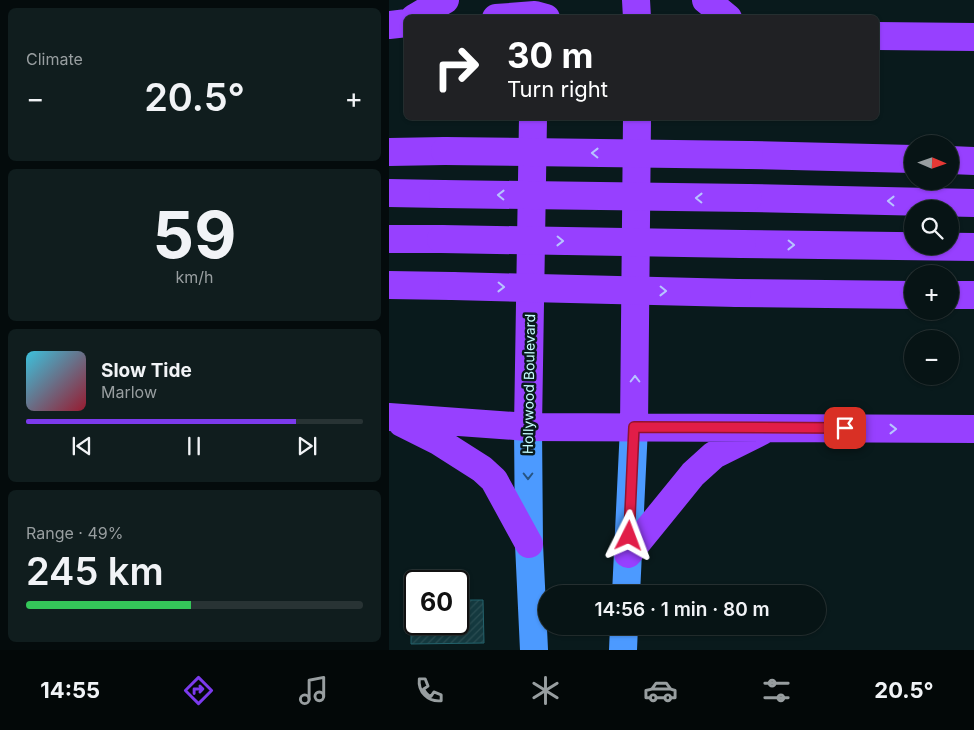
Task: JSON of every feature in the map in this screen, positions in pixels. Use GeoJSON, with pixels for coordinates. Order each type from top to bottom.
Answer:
{"type":"FeatureCollection","features":[{"type":"Feature","properties":{"kind":"highway"},"geometry":{"type":"LineString","coordinates":[[417,15],[445,0]]}},
{"type":"Feature","properties":{"kind":"highway"},"geometry":{"type":"LineString","coordinates":[[636,0],[637,15]]}},
{"type":"Feature","properties":{"kind":"highway"},"geometry":{"type":"LineString","coordinates":[[706,0],[724,15]]}},
{"type":"Feature","properties":{"kind":"highway"},"geometry":{"type":"LineString","coordinates":[[517,15],[538,12]]}},
{"type":"Feature","properties":{"kind":"highway"},"geometry":{"type":"LineString","coordinates":[[879,36],[974,36]]}},
{"type":"Feature","properties":{"kind":"highway","name":"Hollywood Boulevard"},"geometry":{"type":"LineString","coordinates":[[528,428],[533,120]]}},
{"type":"Feature","properties":{"kind":"highway"},"geometry":{"type":"LineString","coordinates":[[634,427],[637,120]]}},
{"type":"Feature","properties":{"kind":"highway"},"geometry":{"type":"LineString","coordinates":[[389,152],[749,155],[904,159]]}},
{"type":"Feature","properties":{"kind":"highway"},"geometry":{"type":"LineString","coordinates":[[959,160],[974,161]]}},
{"type":"Feature","properties":{"kind":"highway"},"geometry":{"type":"LineString","coordinates":[[389,193],[974,203]]}},
{"type":"Feature","properties":{"kind":"highway"},"geometry":{"type":"LineString","coordinates":[[389,239],[974,247]]}},
{"type":"Feature","properties":{"kind":"highway"},"geometry":{"type":"LineString","coordinates":[[389,285],[904,295]]}},
{"type":"Feature","properties":{"kind":"highway"},"geometry":{"type":"LineString","coordinates":[[959,295],[974,295]]}},
{"type":"Feature","properties":{"kind":"highway"},"geometry":{"type":"LineString","coordinates":[[391,417],[528,428],[974,429]]}},
{"type":"Feature","properties":{"kind":"highway"},"geometry":{"type":"LineString","coordinates":[[391,417],[438,441],[482,469],[494,480],[529,544]]}},
{"type":"Feature","properties":{"kind":"highway"},"geometry":{"type":"LineString","coordinates":[[628,554],[693,474],[714,455],[768,428]]}},
{"type":"Feature","properties":{"kind":"main road"},"geometry":{"type":"LineString","coordinates":[[626,585],[634,427]]}},
{"type":"Feature","properties":{"kind":"main road","name":"Hollywood Boulevard"},"geometry":{"type":"LineString","coordinates":[[528,428],[529,544],[534,650]]}},
{"type":"Feature","properties":{"kind":"main road"},"geometry":{"type":"LineString","coordinates":[[623,650],[624,635]]}},
{"type":"Feature","properties":{"kind":"building"},"geometry":{"type":"Polygon","coordinates":[[[469,600],[483,600],[484,643],[411,644],[411,635],[469,635],[469,600]]]}},
{"type":"Feature","properties":{"kind":"route"},"geometry":{"type":"LineString","coordinates":[[629,536],[634,427],[845,428]]}}]}
